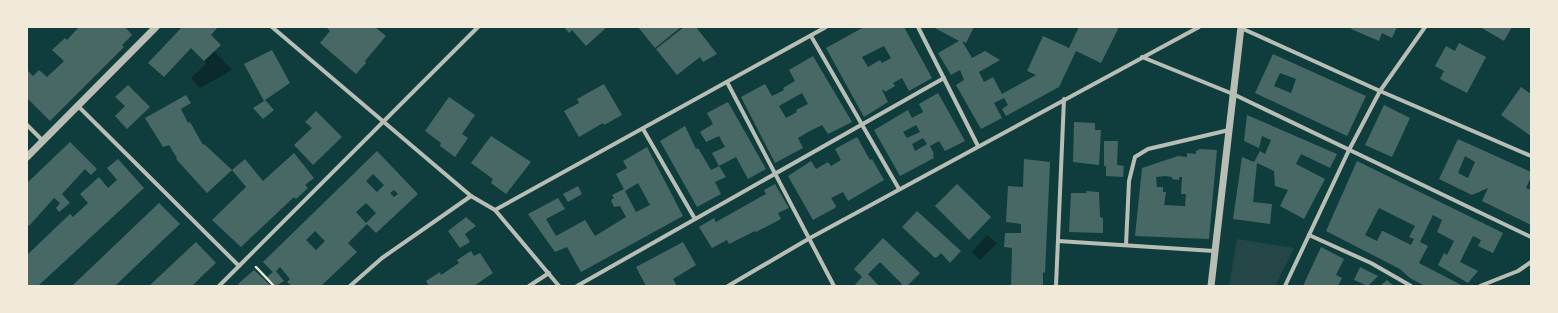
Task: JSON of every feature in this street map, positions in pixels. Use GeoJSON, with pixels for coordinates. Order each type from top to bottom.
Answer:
{"type":"FeatureCollection","features":[{"type":"Feature","properties":{"kind":"street"},"geometry":{"type":"LineString","coordinates":[[27,158],[156,27]]}},
{"type":"Feature","properties":{"kind":"street"},"geometry":{"type":"LineString","coordinates":[[272,27],[471,196],[495,210],[559,286]]}},
{"type":"Feature","properties":{"kind":"street"},"geometry":{"type":"LineString","coordinates":[[219,286],[478,27]]}},
{"type":"Feature","properties":{"kind":"street"},"geometry":{"type":"LineString","coordinates":[[495,210],[826,27]]}},
{"type":"Feature","properties":{"kind":"street"},"geometry":{"type":"LineString","coordinates":[[918,27],[978,146]]}},
{"type":"Feature","properties":{"kind":"street"},"geometry":{"type":"LineString","coordinates":[[728,286],[810,238],[899,189],[1199,27]]}},
{"type":"Feature","properties":{"kind":"street"},"geometry":{"type":"LineString","coordinates":[[1285,286],[1380,91],[1425,27]]}},
{"type":"Feature","properties":{"kind":"street"},"geometry":{"type":"LineString","coordinates":[[1211,286],[1241,28],[1380,91],[1531,156]]}},
{"type":"Feature","properties":{"kind":"street"},"geometry":{"type":"LineString","coordinates":[[810,36],[899,189]]}},
{"type":"Feature","properties":{"kind":"street"},"geometry":{"type":"LineString","coordinates":[[1142,57],[1233,94],[1531,237]]}},
{"type":"Feature","properties":{"kind":"street"},"geometry":{"type":"LineString","coordinates":[[577,286],[944,78]]}},
{"type":"Feature","properties":{"kind":"street"},"geometry":{"type":"LineString","coordinates":[[727,82],[834,286]]}},
{"type":"Feature","properties":{"kind":"street"},"geometry":{"type":"LineString","coordinates":[[1056,286],[1064,99]]}},
{"type":"Feature","properties":{"kind":"street"},"geometry":{"type":"LineString","coordinates":[[78,106],[239,266]]}},
{"type":"Feature","properties":{"kind":"street"},"geometry":{"type":"LineString","coordinates":[[27,125],[43,141]]}},
{"type":"Feature","properties":{"kind":"street"},"geometry":{"type":"LineString","coordinates":[[643,128],[695,219]]}},
{"type":"Feature","properties":{"kind":"street"},"geometry":{"type":"LineString","coordinates":[[1126,245],[1129,181],[1135,158],[1148,149],[1230,130]]}},
{"type":"Feature","properties":{"kind":"street"},"geometry":{"type":"LineString","coordinates":[[350,286],[382,258],[471,196]]}},
{"type":"Feature","properties":{"kind":"street"},"geometry":{"type":"LineString","coordinates":[[1309,235],[1371,263],[1411,286]]}},
{"type":"Feature","properties":{"kind":"street"},"geometry":{"type":"LineString","coordinates":[[1058,241],[1214,251]]}},
{"type":"Feature","properties":{"kind":"street"},"geometry":{"type":"LineString","coordinates":[[1480,286],[1518,271],[1531,262]]}},
{"type":"Feature","properties":{"kind":"street"},"geometry":{"type":"LineString","coordinates":[[529,286],[549,273]]}},
{"type":"Feature","properties":{"kind":"path"},"geometry":{"type":"LineString","coordinates":[[247,258],[274,286]]}},
{"type":"Feature","properties":{"kind":"shaded area"},"geometry":{"type":"Polygon","coordinates":[[[214,51],[232,70],[200,88],[191,78],[206,64],[204,61],[214,51]]]}},
{"type":"Feature","properties":{"kind":"shaded area"},"geometry":{"type":"Polygon","coordinates":[[[987,235],[997,243],[980,260],[972,252],[987,235]]]}},
{"type":"Feature","properties":{"kind":"shaded area"},"geometry":{"type":"Polygon","coordinates":[[[1237,239],[1294,248],[1275,286],[1229,286],[1237,239]]]}},
{"type":"Feature","properties":{"kind":"building"},"geometry":{"type":"Polygon","coordinates":[[[79,27],[125,27],[132,35],[122,45],[124,47],[50,121],[27,98],[27,70],[33,76],[39,70],[47,77],[64,61],[52,50],[65,38],[67,40],[79,27]]]}},
{"type":"Feature","properties":{"kind":"building"},"geometry":{"type":"Polygon","coordinates":[[[182,27],[218,27],[211,35],[221,45],[204,61],[191,48],[164,77],[148,63],[182,27]]]}},
{"type":"Feature","properties":{"kind":"building"},"geometry":{"type":"Polygon","coordinates":[[[326,27],[375,27],[386,36],[356,74],[320,43],[330,31],[326,27]]]}},
{"type":"Feature","properties":{"kind":"building"},"geometry":{"type":"Polygon","coordinates":[[[564,27],[607,27],[586,46],[572,30],[569,33],[564,27]]]}},
{"type":"Feature","properties":{"kind":"building"},"geometry":{"type":"Polygon","coordinates":[[[638,27],[681,27],[655,48],[638,27]]]}},
{"type":"Feature","properties":{"kind":"building"},"geometry":{"type":"Polygon","coordinates":[[[684,27],[696,27],[717,54],[703,62],[700,57],[677,75],[656,49],[684,27]]]}},
{"type":"Feature","properties":{"kind":"building"},"geometry":{"type":"Polygon","coordinates":[[[864,27],[904,27],[932,78],[909,91],[902,78],[893,83],[895,86],[885,92],[882,90],[888,102],[864,117],[826,48],[864,27]],[[884,46],[862,57],[868,67],[880,60],[882,63],[891,58],[884,46]]]}},
{"type":"Feature","properties":{"kind":"building"},"geometry":{"type":"Polygon","coordinates":[[[933,27],[974,27],[966,43],[962,41],[972,58],[985,51],[1000,60],[979,72],[984,82],[993,77],[1002,94],[1036,75],[1027,71],[1043,36],[1069,48],[1079,27],[1119,27],[1101,63],[1076,51],[1059,87],[1006,116],[1002,109],[1008,105],[1004,98],[994,103],[1002,118],[981,129],[956,85],[964,80],[960,70],[951,75],[938,53],[959,41],[933,27]]]}},
{"type":"Feature","properties":{"kind":"building"},"geometry":{"type":"Polygon","coordinates":[[[1352,27],[1397,27],[1392,38],[1382,33],[1379,41],[1351,29],[1352,27]]]}},
{"type":"Feature","properties":{"kind":"building"},"geometry":{"type":"Polygon","coordinates":[[[1480,27],[1512,27],[1504,41],[1480,27]]]}},
{"type":"Feature","properties":{"kind":"building"},"geometry":{"type":"Polygon","coordinates":[[[1459,43],[1486,57],[1467,93],[1440,79],[1444,71],[1435,66],[1446,46],[1455,51],[1459,43]]]}},
{"type":"Feature","properties":{"kind":"building"},"geometry":{"type":"Polygon","coordinates":[[[272,50],[290,83],[265,100],[274,110],[263,119],[253,108],[264,101],[244,64],[272,50]]]}},
{"type":"Feature","properties":{"kind":"building"},"geometry":{"type":"Polygon","coordinates":[[[1273,54],[1366,96],[1347,136],[1255,93],[1273,54]],[[1280,73],[1274,86],[1291,93],[1296,79],[1280,73]]]}},
{"type":"Feature","properties":{"kind":"building"},"geometry":{"type":"Polygon","coordinates":[[[813,56],[852,122],[828,134],[822,125],[808,132],[798,138],[803,148],[775,163],[741,97],[765,84],[772,96],[784,90],[783,88],[795,81],[789,70],[813,56]],[[802,93],[779,106],[786,118],[797,112],[796,110],[808,104],[802,93]]]}},
{"type":"Feature","properties":{"kind":"building"},"geometry":{"type":"Polygon","coordinates":[[[604,84],[622,115],[604,125],[603,123],[579,137],[564,111],[579,103],[577,99],[604,84]]]}},
{"type":"Feature","properties":{"kind":"building"},"geometry":{"type":"Polygon","coordinates":[[[128,85],[150,107],[127,129],[115,116],[125,106],[115,97],[128,85]]]}},
{"type":"Feature","properties":{"kind":"building"},"geometry":{"type":"Polygon","coordinates":[[[1521,87],[1531,94],[1531,136],[1501,115],[1521,87]]]}},
{"type":"Feature","properties":{"kind":"building"},"geometry":{"type":"Polygon","coordinates":[[[938,93],[965,141],[945,151],[939,141],[930,146],[934,154],[934,158],[900,176],[874,130],[908,110],[912,118],[923,112],[919,104],[938,93]],[[916,125],[903,132],[907,138],[920,132],[916,125]],[[923,138],[912,144],[915,151],[927,144],[923,138]]]}},
{"type":"Feature","properties":{"kind":"building"},"geometry":{"type":"Polygon","coordinates":[[[186,95],[191,103],[181,109],[188,123],[190,122],[203,145],[204,144],[232,170],[207,193],[176,159],[177,158],[169,145],[163,147],[145,118],[186,95]]]}},
{"type":"Feature","properties":{"kind":"building"},"geometry":{"type":"Polygon","coordinates":[[[449,97],[475,115],[462,134],[468,138],[455,157],[440,146],[441,143],[425,131],[449,97]]]}},
{"type":"Feature","properties":{"kind":"building"},"geometry":{"type":"Polygon","coordinates":[[[728,102],[766,169],[748,179],[736,157],[719,166],[712,153],[725,147],[719,136],[706,142],[700,132],[713,124],[707,113],[728,102]]]}},
{"type":"Feature","properties":{"kind":"building"},"geometry":{"type":"Polygon","coordinates":[[[1384,105],[1410,118],[1392,157],[1365,145],[1384,105]]]}},
{"type":"Feature","properties":{"kind":"building"},"geometry":{"type":"Polygon","coordinates":[[[316,111],[342,137],[313,165],[294,145],[312,128],[305,122],[316,111]]]}},
{"type":"Feature","properties":{"kind":"building"},"geometry":{"type":"Polygon","coordinates":[[[1247,115],[1337,154],[1330,168],[1301,154],[1296,164],[1325,179],[1304,219],[1280,206],[1288,190],[1275,186],[1274,171],[1257,163],[1253,202],[1272,204],[1270,224],[1233,219],[1242,157],[1254,162],[1260,151],[1265,154],[1271,140],[1262,136],[1259,148],[1244,141],[1247,115]]]}},
{"type":"Feature","properties":{"kind":"building"},"geometry":{"type":"Polygon","coordinates":[[[1074,122],[1095,123],[1095,130],[1101,130],[1099,165],[1073,162],[1074,122]]]}},
{"type":"Feature","properties":{"kind":"building"},"geometry":{"type":"Polygon","coordinates":[[[685,126],[696,149],[698,148],[711,170],[719,166],[726,177],[715,182],[721,194],[697,207],[660,141],[685,126]]]}},
{"type":"Feature","properties":{"kind":"building"},"geometry":{"type":"Polygon","coordinates":[[[491,136],[531,162],[506,194],[491,183],[493,179],[471,163],[491,136]]]}},
{"type":"Feature","properties":{"kind":"building"},"geometry":{"type":"Polygon","coordinates":[[[857,137],[870,160],[872,159],[884,180],[848,201],[843,192],[831,198],[836,206],[835,208],[813,220],[788,176],[811,161],[816,169],[828,162],[831,166],[841,160],[835,149],[857,137]]]}},
{"type":"Feature","properties":{"kind":"building"},"geometry":{"type":"Polygon","coordinates":[[[1458,139],[1531,172],[1531,177],[1526,188],[1531,190],[1531,225],[1482,201],[1488,188],[1472,195],[1439,179],[1458,139]],[[1465,156],[1458,173],[1468,178],[1475,162],[1465,156]]]}},
{"type":"Feature","properties":{"kind":"building"},"geometry":{"type":"Polygon","coordinates":[[[1104,141],[1118,141],[1117,165],[1124,166],[1123,177],[1106,176],[1106,166],[1104,166],[1104,141]]]}},
{"type":"Feature","properties":{"kind":"building"},"geometry":{"type":"Polygon","coordinates":[[[70,142],[97,169],[91,175],[85,169],[62,194],[70,203],[59,212],[56,208],[60,203],[54,198],[29,226],[27,224],[27,183],[70,142]]]}},
{"type":"Feature","properties":{"kind":"building"},"geometry":{"type":"Polygon","coordinates":[[[647,147],[683,216],[581,272],[567,247],[555,252],[528,214],[558,198],[565,209],[546,219],[556,236],[585,220],[595,236],[626,217],[620,206],[614,207],[611,200],[614,198],[612,195],[624,189],[616,174],[627,168],[623,161],[647,147]],[[638,183],[625,191],[636,212],[650,205],[638,183]]]}},
{"type":"Feature","properties":{"kind":"building"},"geometry":{"type":"Polygon","coordinates":[[[1200,149],[1217,150],[1209,239],[1135,236],[1142,168],[1178,156],[1187,157],[1187,153],[1196,154],[1196,151],[1200,149]],[[1156,177],[1157,187],[1163,187],[1163,192],[1166,192],[1164,205],[1185,206],[1186,194],[1181,194],[1182,177],[1179,177],[1179,180],[1172,179],[1172,177],[1156,177]]]}},
{"type":"Feature","properties":{"kind":"building"},"geometry":{"type":"Polygon","coordinates":[[[377,151],[418,194],[376,233],[367,224],[348,243],[357,252],[321,286],[292,286],[287,282],[290,279],[280,267],[276,271],[284,281],[276,286],[267,277],[273,272],[263,262],[377,151]],[[373,174],[366,181],[377,192],[384,185],[373,174]],[[394,190],[390,193],[394,197],[398,194],[394,190]],[[366,203],[356,212],[366,223],[376,213],[366,203]],[[315,231],[306,240],[316,250],[325,241],[315,231]]]}},
{"type":"Feature","properties":{"kind":"building"},"geometry":{"type":"Polygon","coordinates":[[[294,153],[314,178],[305,185],[308,188],[296,199],[294,197],[241,247],[212,220],[246,187],[232,170],[245,159],[263,181],[294,153]]]}},
{"type":"Feature","properties":{"kind":"building"},"geometry":{"type":"Polygon","coordinates":[[[118,159],[144,188],[38,286],[27,286],[27,255],[70,214],[73,217],[88,203],[80,194],[99,177],[108,188],[117,180],[107,168],[118,159]]]}},
{"type":"Feature","properties":{"kind":"building"},"geometry":{"type":"Polygon","coordinates":[[[1024,159],[1050,162],[1045,273],[1043,272],[1043,286],[1011,286],[1012,248],[1004,247],[1005,233],[1021,233],[1021,224],[1006,222],[1008,186],[1023,187],[1024,159]]]}},
{"type":"Feature","properties":{"kind":"building"},"geometry":{"type":"Polygon","coordinates":[[[1357,161],[1503,233],[1493,253],[1478,246],[1481,240],[1473,236],[1460,262],[1478,271],[1468,283],[1438,265],[1444,253],[1447,255],[1454,241],[1437,232],[1442,220],[1433,215],[1420,242],[1428,246],[1419,263],[1463,286],[1425,286],[1410,278],[1400,269],[1326,231],[1357,161]],[[1379,208],[1365,235],[1377,241],[1383,231],[1411,245],[1414,239],[1409,237],[1415,226],[1379,208]]]}},
{"type":"Feature","properties":{"kind":"building"},"geometry":{"type":"Polygon","coordinates":[[[775,184],[789,208],[778,213],[781,219],[729,244],[727,240],[712,248],[699,227],[714,218],[716,222],[766,194],[764,190],[775,184]]]}},
{"type":"Feature","properties":{"kind":"building"},"geometry":{"type":"Polygon","coordinates":[[[957,184],[991,217],[969,240],[935,206],[957,184]]]}},
{"type":"Feature","properties":{"kind":"building"},"geometry":{"type":"Polygon","coordinates":[[[578,186],[582,194],[568,202],[563,194],[578,186]]]}},
{"type":"Feature","properties":{"kind":"building"},"geometry":{"type":"Polygon","coordinates":[[[1086,191],[1099,192],[1100,217],[1103,218],[1103,233],[1069,232],[1071,193],[1087,193],[1086,191]]]}},
{"type":"Feature","properties":{"kind":"building"},"geometry":{"type":"Polygon","coordinates":[[[159,203],[180,224],[115,286],[72,286],[159,203]]]}},
{"type":"Feature","properties":{"kind":"building"},"geometry":{"type":"Polygon","coordinates":[[[917,211],[961,251],[950,263],[941,253],[935,258],[902,227],[917,211]]]}},
{"type":"Feature","properties":{"kind":"building"},"geometry":{"type":"Polygon","coordinates":[[[466,217],[476,226],[465,234],[470,242],[460,248],[448,231],[466,217]]]}},
{"type":"Feature","properties":{"kind":"building"},"geometry":{"type":"Polygon","coordinates":[[[883,238],[920,273],[907,286],[900,286],[902,284],[880,262],[868,274],[879,286],[854,286],[862,277],[854,269],[883,238]]]}},
{"type":"Feature","properties":{"kind":"building"},"geometry":{"type":"Polygon","coordinates":[[[196,242],[216,263],[192,286],[149,286],[196,242]]]}},
{"type":"Feature","properties":{"kind":"building"},"geometry":{"type":"Polygon","coordinates":[[[683,242],[696,265],[673,279],[677,286],[646,286],[636,267],[683,242]]]}},
{"type":"Feature","properties":{"kind":"building"},"geometry":{"type":"Polygon","coordinates":[[[1321,247],[1344,259],[1336,275],[1342,278],[1338,286],[1303,286],[1321,247]]]}},
{"type":"Feature","properties":{"kind":"building"},"geometry":{"type":"Polygon","coordinates":[[[471,251],[474,256],[480,253],[493,273],[474,286],[429,286],[426,281],[440,272],[441,275],[459,263],[457,260],[471,251]]]}},
{"type":"Feature","properties":{"kind":"building"},"geometry":{"type":"Polygon","coordinates":[[[1360,267],[1378,276],[1368,286],[1354,280],[1360,267]]]}},
{"type":"Feature","properties":{"kind":"building"},"geometry":{"type":"Polygon","coordinates":[[[254,270],[271,286],[240,286],[238,284],[254,270]]]}},
{"type":"Feature","properties":{"kind":"building"},"geometry":{"type":"Polygon","coordinates":[[[1387,280],[1394,286],[1380,286],[1387,280]]]}}]}
